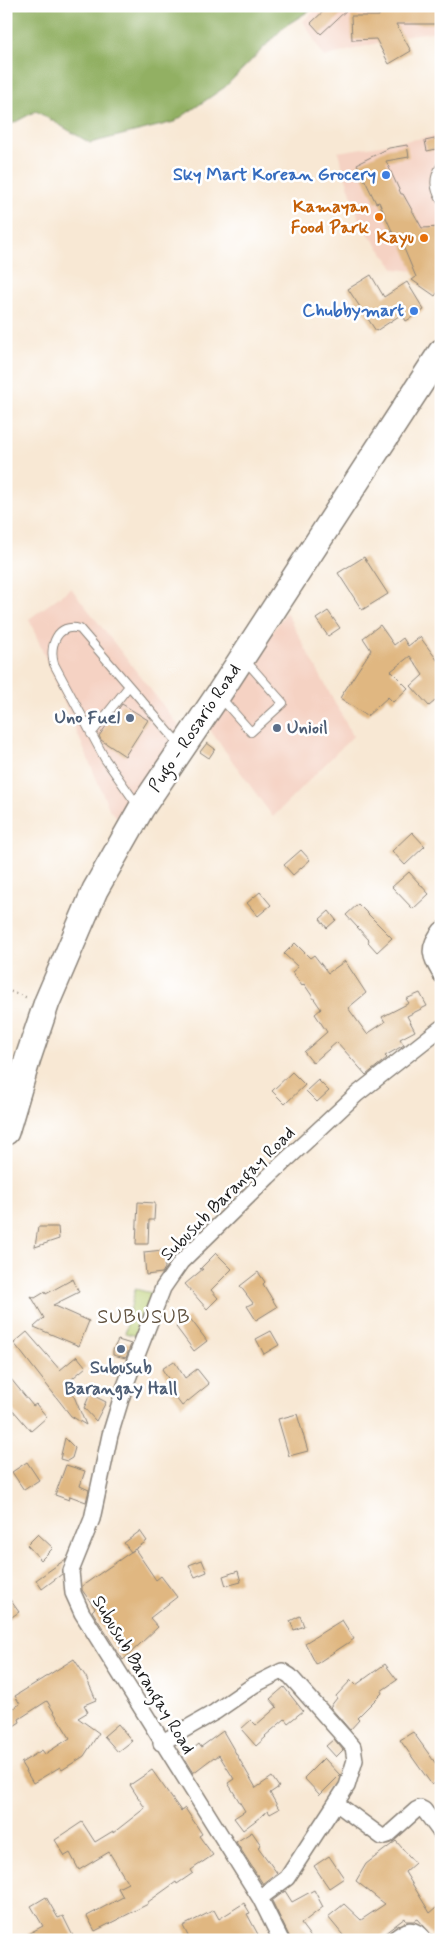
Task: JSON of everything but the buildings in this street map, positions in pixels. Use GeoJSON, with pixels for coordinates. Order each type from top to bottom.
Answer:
{"type":"FeatureCollection","features":[{"type":"Feature","properties":{"kind":"main road","name":"Pugo - Rosario Road"},"geometry":{"type":"LineString","coordinates":[[6,1132],[47,1002],[95,890],[141,809],[218,695],[441,352]]}},
{"type":"Feature","properties":{"kind":"street"},"geometry":{"type":"LineString","coordinates":[[441,930],[431,946],[431,953],[441,975]]}},
{"type":"Feature","properties":{"kind":"street","name":"Subusub Barangay Road"},"geometry":{"type":"LineString","coordinates":[[281,1940],[260,1898],[161,1743],[82,1614],[76,1603],[71,1571],[92,1519],[110,1435],[125,1386],[164,1288],[181,1262],[357,1094],[441,1028]]}},
{"type":"Feature","properties":{"kind":"street"},"geometry":{"type":"LineString","coordinates":[[161,1743],[215,1712],[261,1681],[282,1671],[286,1672],[353,1747],[355,1760],[347,1786],[287,1878],[260,1898]]}},
{"type":"Feature","properties":{"kind":"street"},"geometry":{"type":"LineString","coordinates":[[336,1803],[382,1837],[388,1835],[420,1808],[424,1810],[441,1833]]}},
{"type":"Feature","properties":{"kind":"street"},"geometry":{"type":"LineString","coordinates":[[393,1940],[408,1930],[414,1930],[425,1940]]}},
{"type":"Feature","properties":{"kind":"lane"},"geometry":{"type":"LineString","coordinates":[[441,166],[434,180],[441,200]]}},
{"type":"Feature","properties":{"kind":"lane"},"geometry":{"type":"LineString","coordinates":[[141,809],[105,759],[54,664],[51,654],[56,636],[73,627],[80,629],[182,747]]}},
{"type":"Feature","properties":{"kind":"lane"},"geometry":{"type":"LineString","coordinates":[[218,695],[251,732],[283,704],[242,657]]}},
{"type":"Feature","properties":{"kind":"lane"},"geometry":{"type":"LineString","coordinates":[[91,734],[129,686]]}},
{"type":"Feature","properties":{"kind":"path"},"geometry":{"type":"LineString","coordinates":[[6,990],[18,996],[47,1002]]}},
{"type":"Feature","properties":{"kind":"shaded area"},"geometry":{"type":"Polygon","coordinates":[[[320,6],[441,6],[441,31],[408,35],[324,57],[303,21],[320,6]]]}},
{"type":"Feature","properties":{"kind":"shaded area"},"geometry":{"type":"Polygon","coordinates":[[[441,135],[441,258],[415,271],[395,269],[360,223],[338,152],[441,135]]]}},
{"type":"Feature","properties":{"kind":"shaded area"},"geometry":{"type":"Polygon","coordinates":[[[71,588],[183,731],[122,821],[110,811],[29,619],[71,588]]]}},
{"type":"Feature","properties":{"kind":"shaded area"},"geometry":{"type":"Polygon","coordinates":[[[286,612],[353,736],[273,817],[207,726],[286,612]]]}},
{"type":"Feature","properties":{"kind":"green space"},"geometry":{"type":"Polygon","coordinates":[[[6,6],[317,6],[285,26],[225,87],[174,122],[90,143],[36,111],[6,127],[6,6]]]}},
{"type":"Feature","properties":{"kind":"green space"},"geometry":{"type":"Polygon","coordinates":[[[135,1289],[160,1295],[150,1339],[125,1333],[135,1289]]]}},
{"type":"Feature","properties":{"kind":"place","name":"Sky Mart Korean Grocery"},"geometry":{"type":"Point","coordinates":[386,175]}},
{"type":"Feature","properties":{"kind":"place","name":"Kamayan Food Park"},"geometry":{"type":"Point","coordinates":[379,217]}},
{"type":"Feature","properties":{"kind":"place","name":"Kayu"},"geometry":{"type":"Point","coordinates":[424,238]}},
{"type":"Feature","properties":{"kind":"place","name":"Chubbymart"},"geometry":{"type":"Point","coordinates":[414,311]}},
{"type":"Feature","properties":{"kind":"place","name":"Uno Fuel"},"geometry":{"type":"Point","coordinates":[130,718]}},
{"type":"Feature","properties":{"kind":"place","name":"Unioil"},"geometry":{"type":"Point","coordinates":[277,728]}},
{"type":"Feature","properties":{"kind":"place","name":"Subusub Barangay Hall"},"geometry":{"type":"Point","coordinates":[121,1349]}},
{"type":"Feature","properties":{"kind":"district","name":"SUBUSUB"},"geometry":{"type":"Point","coordinates":[144,1317]}}]}
